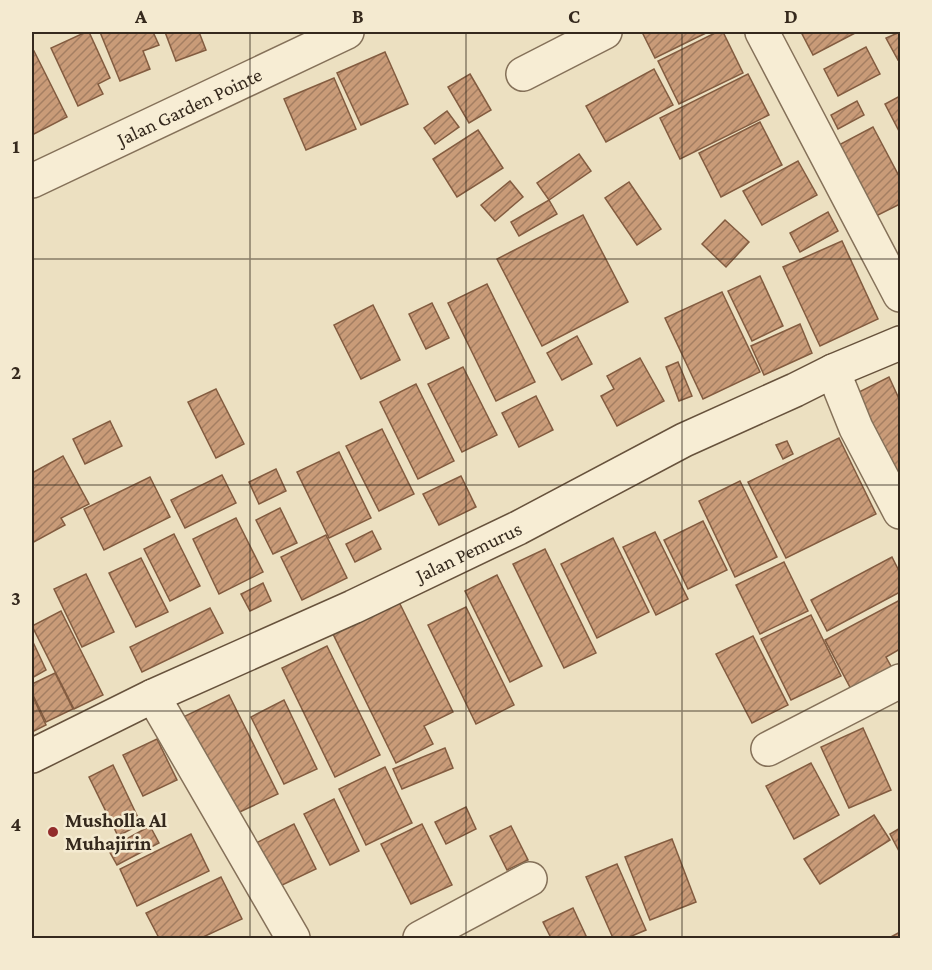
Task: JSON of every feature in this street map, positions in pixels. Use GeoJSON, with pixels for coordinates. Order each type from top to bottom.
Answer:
{"type":"FeatureCollection","features":[{"type":"Feature","properties":{"kind":"street","name":"Jalan Garden Pointe"},"geometry":{"type":"LineString","coordinates":[[32,181],[347,32]]}},
{"type":"Feature","properties":{"kind":"street"},"geometry":{"type":"LineString","coordinates":[[523,74],[605,32]]}},
{"type":"Feature","properties":{"kind":"street"},"geometry":{"type":"LineString","coordinates":[[762,32],[900,295]]}},
{"type":"Feature","properties":{"kind":"street","name":"Jalan Pemurus"},"geometry":{"type":"LineString","coordinates":[[32,756],[153,696],[363,602],[518,528],[684,440],[833,371],[900,343]]}},
{"type":"Feature","properties":{"kind":"street"},"geometry":{"type":"LineString","coordinates":[[833,371],[856,428],[900,512]]}},
{"type":"Feature","properties":{"kind":"street"},"geometry":{"type":"LineString","coordinates":[[768,749],[900,681]]}},
{"type":"Feature","properties":{"kind":"street"},"geometry":{"type":"LineString","coordinates":[[153,696],[293,939]]}},
{"type":"Feature","properties":{"kind":"street"},"geometry":{"type":"LineString","coordinates":[[420,939],[530,879]]}},
{"type":"Feature","properties":{"kind":"building"},"geometry":{"type":"Polygon","coordinates":[[[89,32],[110,78],[98,84],[103,94],[78,106],[51,48],[89,32]]]}},
{"type":"Feature","properties":{"kind":"building"},"geometry":{"type":"Polygon","coordinates":[[[100,32],[153,32],[159,45],[143,51],[150,69],[120,81],[100,32]]]}},
{"type":"Feature","properties":{"kind":"building"},"geometry":{"type":"Polygon","coordinates":[[[165,32],[199,32],[206,50],[176,61],[165,32]]]}},
{"type":"Feature","properties":{"kind":"building"},"geometry":{"type":"Polygon","coordinates":[[[642,32],[708,32],[655,58],[642,32]]]}},
{"type":"Feature","properties":{"kind":"building"},"geometry":{"type":"Polygon","coordinates":[[[717,32],[723,32],[743,73],[679,104],[658,61],[717,32]]]}},
{"type":"Feature","properties":{"kind":"building"},"geometry":{"type":"Polygon","coordinates":[[[801,32],[857,32],[813,55],[801,32]]]}},
{"type":"Feature","properties":{"kind":"building"},"geometry":{"type":"Polygon","coordinates":[[[900,32],[900,59],[898,60],[886,38],[900,32]]]}},
{"type":"Feature","properties":{"kind":"building"},"geometry":{"type":"Polygon","coordinates":[[[866,47],[880,74],[838,96],[824,69],[866,47]]]}},
{"type":"Feature","properties":{"kind":"building"},"geometry":{"type":"Polygon","coordinates":[[[34,51],[67,117],[32,135],[32,52],[34,51]]]}},
{"type":"Feature","properties":{"kind":"building"},"geometry":{"type":"Polygon","coordinates":[[[385,52],[408,104],[361,125],[337,73],[385,52]]]}},
{"type":"Feature","properties":{"kind":"building"},"geometry":{"type":"Polygon","coordinates":[[[654,69],[673,105],[606,142],[586,106],[654,69]]]}},
{"type":"Feature","properties":{"kind":"building"},"geometry":{"type":"Polygon","coordinates":[[[470,74],[491,110],[469,123],[448,87],[470,74]]]}},
{"type":"Feature","properties":{"kind":"building"},"geometry":{"type":"Polygon","coordinates":[[[748,74],[769,115],[680,159],[660,118],[748,74]]]}},
{"type":"Feature","properties":{"kind":"building"},"geometry":{"type":"Polygon","coordinates":[[[334,78],[356,129],[306,150],[284,99],[334,78]]]}},
{"type":"Feature","properties":{"kind":"building"},"geometry":{"type":"Polygon","coordinates":[[[900,96],[900,133],[885,104],[900,96]]]}},
{"type":"Feature","properties":{"kind":"building"},"geometry":{"type":"Polygon","coordinates":[[[857,101],[864,115],[838,129],[831,115],[857,101]]]}},
{"type":"Feature","properties":{"kind":"building"},"geometry":{"type":"Polygon","coordinates":[[[447,111],[459,127],[435,144],[424,128],[447,111]]]}},
{"type":"Feature","properties":{"kind":"building"},"geometry":{"type":"Polygon","coordinates":[[[760,122],[782,165],[721,197],[699,153],[760,122]]]}},
{"type":"Feature","properties":{"kind":"building"},"geometry":{"type":"Polygon","coordinates":[[[873,127],[900,178],[900,204],[872,218],[835,147],[873,127]]]}},
{"type":"Feature","properties":{"kind":"building"},"geometry":{"type":"Polygon","coordinates":[[[478,130],[503,168],[457,197],[433,159],[478,130]]]}},
{"type":"Feature","properties":{"kind":"building"},"geometry":{"type":"Polygon","coordinates":[[[579,154],[591,171],[549,200],[537,183],[579,154]]]}},
{"type":"Feature","properties":{"kind":"building"},"geometry":{"type":"Polygon","coordinates":[[[798,161],[817,195],[762,225],[743,191],[798,161]]]}},
{"type":"Feature","properties":{"kind":"building"},"geometry":{"type":"Polygon","coordinates":[[[510,181],[523,197],[495,221],[481,205],[510,181]]]}},
{"type":"Feature","properties":{"kind":"building"},"geometry":{"type":"Polygon","coordinates":[[[629,182],[661,229],[637,245],[605,198],[629,182]]]}},
{"type":"Feature","properties":{"kind":"building"},"geometry":{"type":"Polygon","coordinates":[[[549,200],[557,214],[519,236],[511,222],[549,200]]]}},
{"type":"Feature","properties":{"kind":"building"},"geometry":{"type":"Polygon","coordinates":[[[828,212],[838,231],[800,252],[790,233],[828,212]]]}},
{"type":"Feature","properties":{"kind":"building"},"geometry":{"type":"Polygon","coordinates":[[[583,215],[628,302],[542,346],[497,259],[583,215]]]}},
{"type":"Feature","properties":{"kind":"building"},"geometry":{"type":"Polygon","coordinates":[[[725,220],[749,242],[726,267],[702,244],[725,220]]]}},
{"type":"Feature","properties":{"kind":"building"},"geometry":{"type":"Polygon","coordinates":[[[842,241],[878,319],[820,346],[783,267],[842,241]]]}},
{"type":"Feature","properties":{"kind":"building"},"geometry":{"type":"Polygon","coordinates":[[[760,276],[783,326],[752,341],[728,291],[760,276]]]}},
{"type":"Feature","properties":{"kind":"building"},"geometry":{"type":"Polygon","coordinates":[[[487,284],[535,382],[496,401],[448,303],[487,284]]]}},
{"type":"Feature","properties":{"kind":"building"},"geometry":{"type":"Polygon","coordinates":[[[722,292],[760,372],[703,399],[665,318],[722,292]]]}},
{"type":"Feature","properties":{"kind":"building"},"geometry":{"type":"Polygon","coordinates":[[[432,303],[449,338],[426,349],[409,314],[432,303]]]}},
{"type":"Feature","properties":{"kind":"building"},"geometry":{"type":"Polygon","coordinates":[[[373,305],[400,360],[361,379],[334,325],[373,305]]]}},
{"type":"Feature","properties":{"kind":"building"},"geometry":{"type":"Polygon","coordinates":[[[800,324],[812,353],[764,375],[751,346],[800,324]]]}},
{"type":"Feature","properties":{"kind":"building"},"geometry":{"type":"Polygon","coordinates":[[[577,336],[592,364],[562,380],[547,353],[577,336]]]}},
{"type":"Feature","properties":{"kind":"building"},"geometry":{"type":"Polygon","coordinates":[[[640,358],[664,401],[617,426],[601,396],[614,389],[607,376],[640,358]]]}},
{"type":"Feature","properties":{"kind":"building"},"geometry":{"type":"Polygon","coordinates":[[[678,362],[692,396],[679,401],[666,367],[678,362]]]}},
{"type":"Feature","properties":{"kind":"building"},"geometry":{"type":"Polygon","coordinates":[[[463,367],[497,435],[462,452],[428,384],[463,367]]]}},
{"type":"Feature","properties":{"kind":"building"},"geometry":{"type":"Polygon","coordinates":[[[889,377],[900,401],[900,495],[849,397],[889,377]]]}},
{"type":"Feature","properties":{"kind":"building"},"geometry":{"type":"Polygon","coordinates":[[[416,384],[454,461],[418,479],[380,402],[416,384]]]}},
{"type":"Feature","properties":{"kind":"building"},"geometry":{"type":"Polygon","coordinates":[[[216,389],[244,444],[216,458],[188,402],[216,389]]]}},
{"type":"Feature","properties":{"kind":"building"},"geometry":{"type":"Polygon","coordinates":[[[536,396],[553,430],[519,447],[502,413],[536,396]]]}},
{"type":"Feature","properties":{"kind":"building"},"geometry":{"type":"Polygon","coordinates":[[[110,421],[122,446],[85,464],[73,439],[110,421]]]}},
{"type":"Feature","properties":{"kind":"building"},"geometry":{"type":"Polygon","coordinates":[[[382,429],[414,494],[379,511],[346,446],[382,429]]]}},
{"type":"Feature","properties":{"kind":"building"},"geometry":{"type":"Polygon","coordinates":[[[839,438],[876,514],[786,558],[748,482],[839,438]]]}},
{"type":"Feature","properties":{"kind":"building"},"geometry":{"type":"Polygon","coordinates":[[[787,441],[793,454],[783,459],[776,445],[787,441]]]}},
{"type":"Feature","properties":{"kind":"building"},"geometry":{"type":"Polygon","coordinates":[[[339,452],[371,518],[329,538],[297,472],[339,452]]]}},
{"type":"Feature","properties":{"kind":"building"},"geometry":{"type":"Polygon","coordinates":[[[63,456],[89,504],[61,518],[65,525],[32,543],[32,473],[63,456]]]}},
{"type":"Feature","properties":{"kind":"building"},"geometry":{"type":"Polygon","coordinates":[[[276,469],[286,491],[259,504],[249,482],[276,469]]]}},
{"type":"Feature","properties":{"kind":"building"},"geometry":{"type":"Polygon","coordinates":[[[222,475],[236,503],[185,528],[171,500],[222,475]]]}},
{"type":"Feature","properties":{"kind":"building"},"geometry":{"type":"Polygon","coordinates":[[[461,476],[476,507],[439,525],[423,494],[461,476]]]}},
{"type":"Feature","properties":{"kind":"building"},"geometry":{"type":"Polygon","coordinates":[[[150,477],[170,517],[104,550],[84,509],[150,477]]]}},
{"type":"Feature","properties":{"kind":"building"},"geometry":{"type":"Polygon","coordinates":[[[740,481],[777,557],[735,577],[699,501],[740,481]]]}},
{"type":"Feature","properties":{"kind":"building"},"geometry":{"type":"Polygon","coordinates":[[[280,508],[297,543],[273,554],[256,520],[280,508]]]}},
{"type":"Feature","properties":{"kind":"building"},"geometry":{"type":"Polygon","coordinates":[[[236,518],[263,572],[219,594],[193,539],[236,518]]]}},
{"type":"Feature","properties":{"kind":"building"},"geometry":{"type":"Polygon","coordinates":[[[703,521],[727,570],[688,589],[664,540],[703,521]]]}},
{"type":"Feature","properties":{"kind":"building"},"geometry":{"type":"Polygon","coordinates":[[[372,531],[381,549],[355,562],[346,544],[372,531]]]}},
{"type":"Feature","properties":{"kind":"building"},"geometry":{"type":"Polygon","coordinates":[[[655,532],[688,599],[656,615],[623,547],[655,532]]]}},
{"type":"Feature","properties":{"kind":"building"},"geometry":{"type":"Polygon","coordinates":[[[174,534],[200,586],[170,601],[144,549],[174,534]]]}},
{"type":"Feature","properties":{"kind":"building"},"geometry":{"type":"Polygon","coordinates":[[[326,535],[347,578],[302,600],[281,557],[326,535]]]}},
{"type":"Feature","properties":{"kind":"building"},"geometry":{"type":"Polygon","coordinates":[[[613,538],[649,612],[597,638],[561,564],[613,538]]]}},
{"type":"Feature","properties":{"kind":"building"},"geometry":{"type":"Polygon","coordinates":[[[545,549],[596,653],[564,668],[513,564],[545,549]]]}},
{"type":"Feature","properties":{"kind":"building"},"geometry":{"type":"Polygon","coordinates":[[[892,557],[900,573],[900,592],[827,631],[811,600],[892,557]]]}},
{"type":"Feature","properties":{"kind":"building"},"geometry":{"type":"Polygon","coordinates":[[[141,558],[168,612],[136,627],[109,573],[141,558]]]}},
{"type":"Feature","properties":{"kind":"building"},"geometry":{"type":"Polygon","coordinates":[[[784,562],[808,611],[760,634],[736,585],[784,562]]]}},
{"type":"Feature","properties":{"kind":"building"},"geometry":{"type":"Polygon","coordinates":[[[86,574],[114,632],[82,647],[54,589],[86,574]]]}},
{"type":"Feature","properties":{"kind":"building"},"geometry":{"type":"Polygon","coordinates":[[[497,575],[542,666],[510,682],[465,591],[497,575]]]}},
{"type":"Feature","properties":{"kind":"building"},"geometry":{"type":"Polygon","coordinates":[[[263,583],[271,601],[250,611],[241,594],[263,583]]]}},
{"type":"Feature","properties":{"kind":"building"},"geometry":{"type":"Polygon","coordinates":[[[900,600],[900,649],[886,657],[893,670],[852,691],[825,640],[900,600]]]}},
{"type":"Feature","properties":{"kind":"building"},"geometry":{"type":"Polygon","coordinates":[[[399,602],[453,712],[424,726],[433,744],[396,763],[333,634],[399,602]]]}},
{"type":"Feature","properties":{"kind":"building"},"geometry":{"type":"Polygon","coordinates":[[[466,607],[514,705],[476,724],[428,625],[466,607]]]}},
{"type":"Feature","properties":{"kind":"building"},"geometry":{"type":"Polygon","coordinates":[[[210,608],[223,633],[142,672],[130,647],[210,608]]]}},
{"type":"Feature","properties":{"kind":"building"},"geometry":{"type":"Polygon","coordinates":[[[61,611],[103,695],[74,709],[32,626],[61,611]]]}},
{"type":"Feature","properties":{"kind":"building"},"geometry":{"type":"Polygon","coordinates":[[[811,615],[841,676],[791,700],[761,639],[811,615]]]}},
{"type":"Feature","properties":{"kind":"building"},"geometry":{"type":"Polygon","coordinates":[[[753,636],[788,705],[752,723],[716,654],[753,636]]]}},
{"type":"Feature","properties":{"kind":"building"},"geometry":{"type":"Polygon","coordinates":[[[32,640],[46,670],[32,678],[32,640]]]}},
{"type":"Feature","properties":{"kind":"building"},"geometry":{"type":"Polygon","coordinates":[[[327,646],[380,755],[335,777],[282,668],[327,646]]]}},
{"type":"Feature","properties":{"kind":"building"},"geometry":{"type":"Polygon","coordinates":[[[55,673],[73,709],[46,722],[32,693],[32,684],[55,673]]]}},
{"type":"Feature","properties":{"kind":"building"},"geometry":{"type":"Polygon","coordinates":[[[32,695],[46,725],[32,732],[32,695]]]}},
{"type":"Feature","properties":{"kind":"building"},"geometry":{"type":"Polygon","coordinates":[[[229,695],[278,794],[229,817],[181,718],[229,695]]]}},
{"type":"Feature","properties":{"kind":"building"},"geometry":{"type":"Polygon","coordinates":[[[284,700],[317,769],[284,784],[251,717],[284,700]]]}},
{"type":"Feature","properties":{"kind":"building"},"geometry":{"type":"Polygon","coordinates":[[[863,728],[891,790],[849,808],[821,747],[863,728]]]}},
{"type":"Feature","properties":{"kind":"building"},"geometry":{"type":"Polygon","coordinates":[[[157,739],[177,780],[143,796],[123,755],[157,739]]]}},
{"type":"Feature","properties":{"kind":"building"},"geometry":{"type":"Polygon","coordinates":[[[445,748],[453,768],[402,789],[393,769],[445,748]]]}},
{"type":"Feature","properties":{"kind":"building"},"geometry":{"type":"Polygon","coordinates":[[[811,763],[839,815],[794,839],[766,786],[811,763]]]}},
{"type":"Feature","properties":{"kind":"building"},"geometry":{"type":"Polygon","coordinates":[[[113,765],[141,824],[118,836],[89,777],[113,765]]]}},
{"type":"Feature","properties":{"kind":"building"},"geometry":{"type":"Polygon","coordinates":[[[385,767],[412,823],[366,845],[339,789],[385,767]]]}},
{"type":"Feature","properties":{"kind":"building"},"geometry":{"type":"Polygon","coordinates":[[[334,799],[359,851],[330,865],[304,814],[334,799]]]}},
{"type":"Feature","properties":{"kind":"building"},"geometry":{"type":"Polygon","coordinates":[[[466,807],[476,829],[446,844],[435,822],[466,807]]]}},
{"type":"Feature","properties":{"kind":"building"},"geometry":{"type":"Polygon","coordinates":[[[874,815],[890,840],[820,884],[804,859],[874,815]]]}},
{"type":"Feature","properties":{"kind":"building"},"geometry":{"type":"Polygon","coordinates":[[[294,824],[316,869],[278,887],[256,843],[294,824]]]}},
{"type":"Feature","properties":{"kind":"building"},"geometry":{"type":"Polygon","coordinates":[[[422,824],[452,885],[411,904],[381,844],[422,824]]]}},
{"type":"Feature","properties":{"kind":"building"},"geometry":{"type":"Polygon","coordinates":[[[150,826],[159,843],[117,865],[108,849],[150,826]]]}},
{"type":"Feature","properties":{"kind":"building"},"geometry":{"type":"Polygon","coordinates":[[[511,826],[528,860],[507,870],[490,836],[511,826]]]}},
{"type":"Feature","properties":{"kind":"building"},"geometry":{"type":"Polygon","coordinates":[[[900,828],[900,853],[890,834],[900,828]]]}},
{"type":"Feature","properties":{"kind":"building"},"geometry":{"type":"Polygon","coordinates":[[[191,834],[209,871],[137,906],[120,869],[191,834]]]}},
{"type":"Feature","properties":{"kind":"building"},"geometry":{"type":"Polygon","coordinates":[[[672,839],[696,902],[650,920],[625,857],[672,839]]]}},
{"type":"Feature","properties":{"kind":"building"},"geometry":{"type":"Polygon","coordinates":[[[617,864],[646,930],[627,938],[613,938],[586,877],[617,864]]]}},
{"type":"Feature","properties":{"kind":"building"},"geometry":{"type":"Polygon","coordinates":[[[221,877],[242,919],[201,938],[159,938],[146,913],[221,877]]]}},
{"type":"Feature","properties":{"kind":"building"},"geometry":{"type":"Polygon","coordinates":[[[573,908],[587,938],[551,938],[543,922],[573,908]]]}},
{"type":"Feature","properties":{"kind":"building"},"geometry":{"type":"Polygon","coordinates":[[[900,932],[900,938],[889,938],[900,932]]]}},
{"type":"Feature","properties":{"kind":"place","name":"Musholla Al Muhajirin"},"geometry":{"type":"Point","coordinates":[53,832]}}]}
